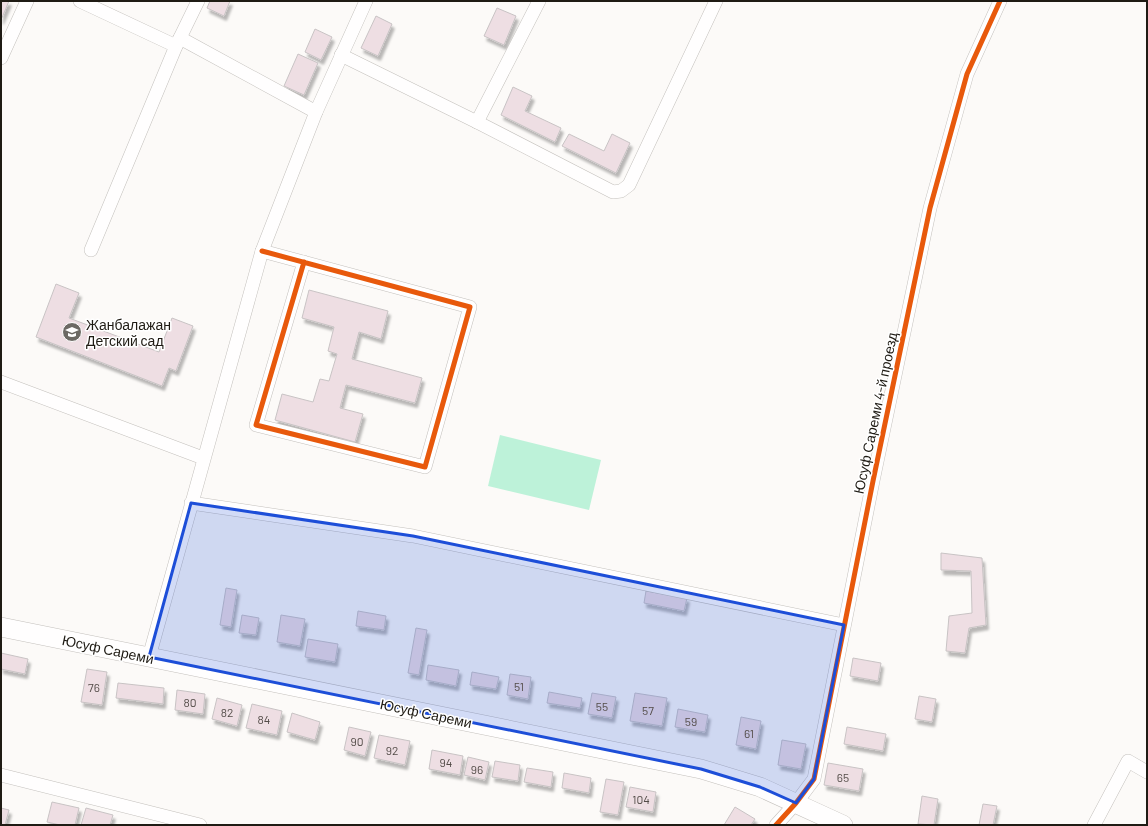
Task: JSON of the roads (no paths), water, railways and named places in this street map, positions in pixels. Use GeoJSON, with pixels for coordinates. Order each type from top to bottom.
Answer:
{"type":"FeatureCollection","features":[{"type":"Feature","properties":{"kind":"main road","name":"Юсуф Сареми"},"geometry":{"type":"LineString","coordinates":[[1,627],[701,769],[760,786],[843,825]]}},
{"type":"Feature","properties":{"kind":"street"},"geometry":{"type":"LineString","coordinates":[[1,58],[27,1]]}},
{"type":"Feature","properties":{"kind":"street"},"geometry":{"type":"LineString","coordinates":[[80,1],[178,42],[316,112]]}},
{"type":"Feature","properties":{"kind":"street"},"geometry":{"type":"LineString","coordinates":[[91,250],[178,42],[198,1]]}},
{"type":"Feature","properties":{"kind":"street"},"geometry":{"type":"LineString","coordinates":[[149,657],[203,458],[262,251],[316,112],[366,1]]}},
{"type":"Feature","properties":{"kind":"street"},"geometry":{"type":"LineString","coordinates":[[477,122],[539,1]]}},
{"type":"Feature","properties":{"kind":"street"},"geometry":{"type":"LineString","coordinates":[[341,55],[477,122],[613,192],[621,192],[629,185],[716,1]]}},
{"type":"Feature","properties":{"kind":"street","name":"Юсуф Сареми 4-й проезд"},"geometry":{"type":"LineString","coordinates":[[776,825],[796,803],[814,779],[844,625],[930,208],[967,74],[1000,1]]}},
{"type":"Feature","properties":{"kind":"street"},"geometry":{"type":"LineString","coordinates":[[262,251],[304,262],[470,307],[425,467],[256,425],[304,262]]}},
{"type":"Feature","properties":{"kind":"street"},"geometry":{"type":"LineString","coordinates":[[1,382],[203,458]]}},
{"type":"Feature","properties":{"kind":"street"},"geometry":{"type":"LineString","coordinates":[[191,503],[413,536],[844,625]]}},
{"type":"Feature","properties":{"kind":"street"},"geometry":{"type":"LineString","coordinates":[[1094,825],[1128,761],[1147,772]]}},
{"type":"Feature","properties":{"kind":"street"},"geometry":{"type":"LineString","coordinates":[[1,775],[200,825]]}},
{"type":"Feature","properties":{"kind":"place","name":"Жанбалажан Детский сад"},"geometry":{"type":"Point","coordinates":[72,332]}}]}
